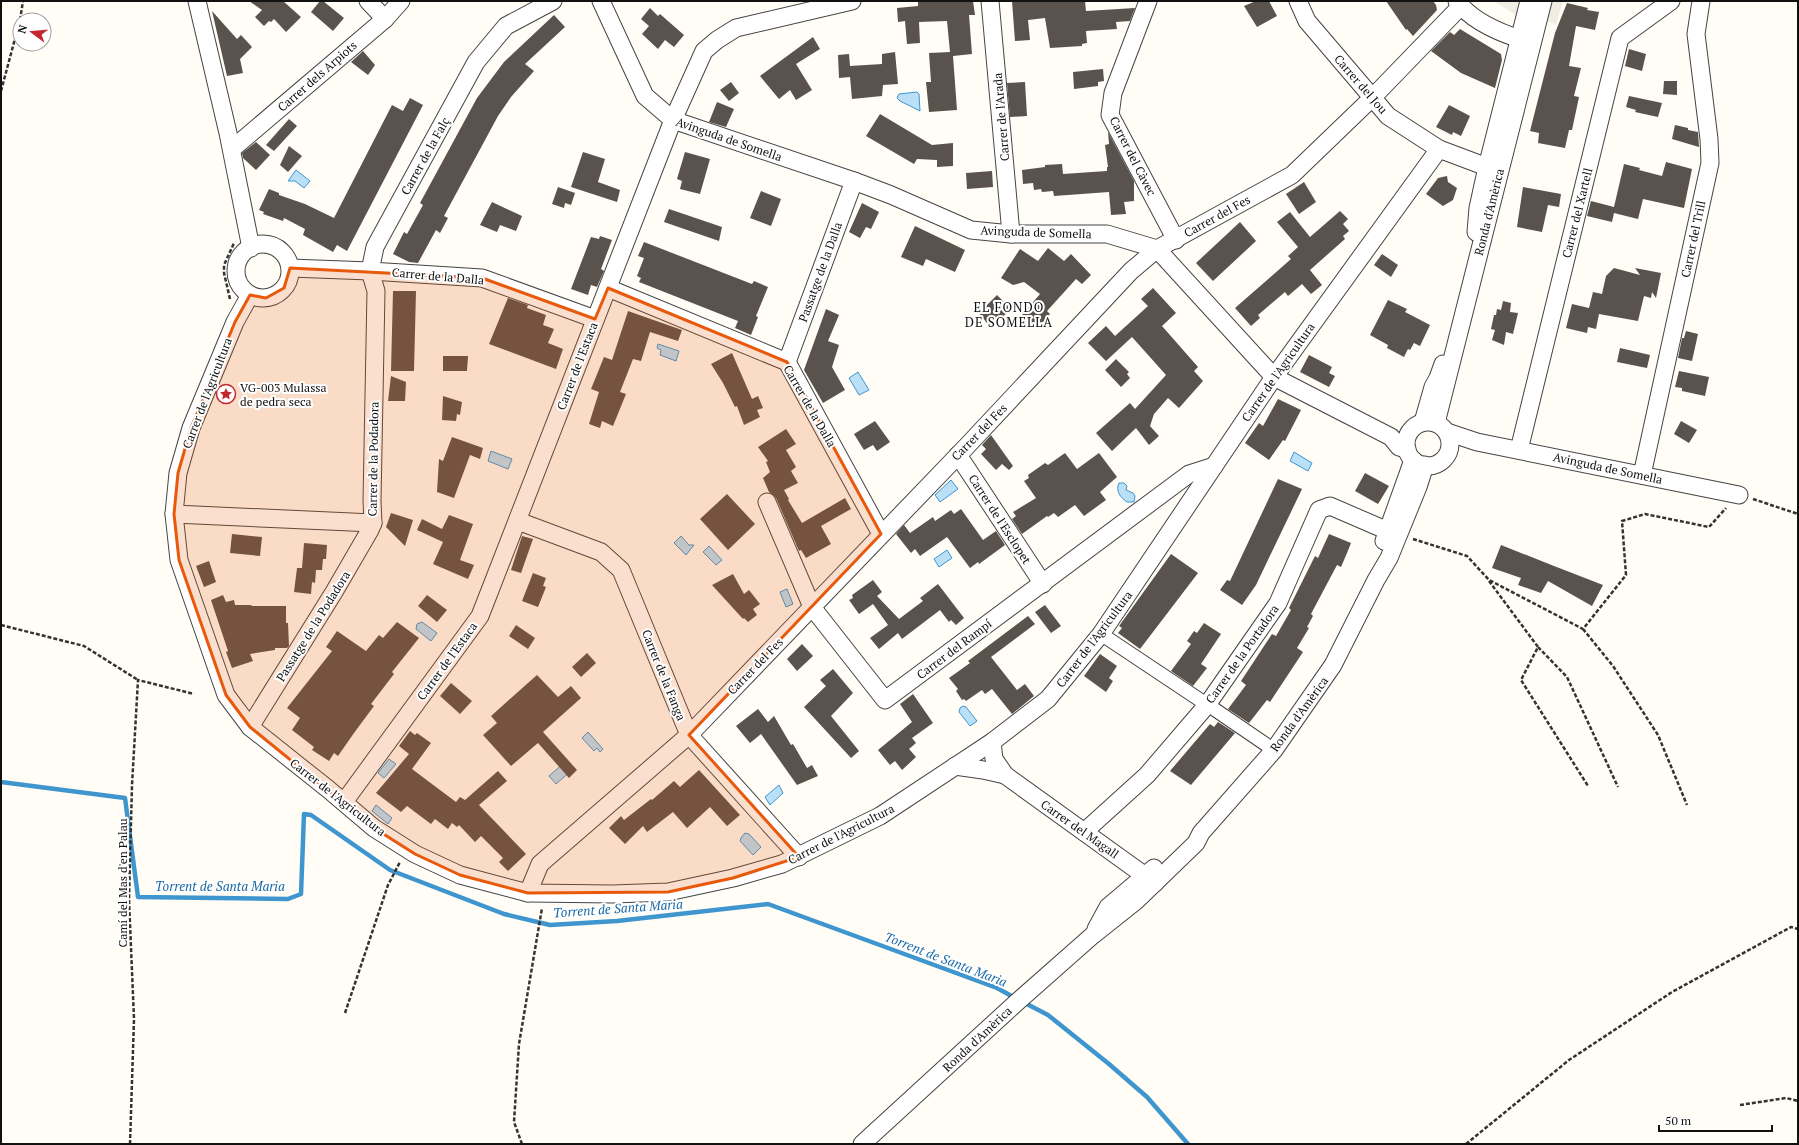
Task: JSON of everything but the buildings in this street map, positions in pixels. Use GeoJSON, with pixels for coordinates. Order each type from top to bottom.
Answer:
{"type":"FeatureCollection","features":[{"type":"Feature","properties":{"kind":"street"},"geometry":{"type":"LineString","coordinates":[[197,1],[232,149],[251,248]]}},
{"type":"Feature","properties":{"kind":"street"},"geometry":{"type":"LineString","coordinates":[[368,1],[385,19]]}},
{"type":"Feature","properties":{"kind":"street","name":"Carrer dels Arpiots"},"geometry":{"type":"LineString","coordinates":[[232,149],[385,19],[401,1]]}},
{"type":"Feature","properties":{"kind":"street","name":"Carrer de la Falç"},"geometry":{"type":"LineString","coordinates":[[370,271],[375,246],[476,62],[506,26],[553,1]]}},
{"type":"Feature","properties":{"kind":"street","name":"Avinguda de Somella"},"geometry":{"type":"LineString","coordinates":[[601,1],[645,96],[673,120],[854,181],[891,195],[971,230],[1011,234],[1107,234],[1157,249]]}},
{"type":"Feature","properties":{"kind":"street","name":"Carrer de l'Estaca"},"geometry":{"type":"LineString","coordinates":[[344,802],[480,616],[673,120],[704,51],[717,40],[736,28],[852,1]]}},
{"type":"Feature","properties":{"kind":"street","name":"Carrer de l'Arada"},"geometry":{"type":"LineString","coordinates":[[990,1],[1011,234]]}},
{"type":"Feature","properties":{"kind":"street","name":"Carrer del Càvec"},"geometry":{"type":"LineString","coordinates":[[1148,1],[1113,93],[1110,115],[1176,240]]}},
{"type":"Feature","properties":{"kind":"street","name":"Carrer del Jou"},"geometry":{"type":"LineString","coordinates":[[1298,1],[1307,21],[1388,116],[1439,149],[1487,167]]}},
{"type":"Feature","properties":{"kind":"street","name":"Ronda d'Amèrica"},"geometry":{"type":"LineString","coordinates":[[1408,449],[1428,466],[1438,464],[1444,460],[1433,387],[1438,378],[1444,358],[1476,235],[1478,208],[1487,167],[1529,1]]}},
{"type":"Feature","properties":{"kind":"street","name":"Ronda d'Amèrica"},"geometry":{"type":"LineString","coordinates":[[1439,431],[1542,1]]}},
{"type":"Feature","properties":{"kind":"street","name":"Carrer del Xartell"},"geometry":{"type":"LineString","coordinates":[[1519,450],[1620,38],[1671,1]]}},
{"type":"Feature","properties":{"kind":"street","name":"Carrer del Trill"},"geometry":{"type":"LineString","coordinates":[[1642,476],[1710,163],[1709,139],[1696,34],[1701,1]]}},
{"type":"Feature","properties":{"kind":"street"},"geometry":{"type":"LineString","coordinates":[[1459,3],[1496,31],[1520,39]]}},
{"type":"Feature","properties":{"kind":"street","name":"Carrer del Fes"},"geometry":{"type":"LineString","coordinates":[[537,901],[540,864],[689,735],[958,455],[1131,271],[1157,249],[1176,240],[1292,175],[1372,98],[1459,3]]}},
{"type":"Feature","properties":{"kind":"street","name":"Carrer de l'Agricultura"},"geometry":{"type":"LineString","coordinates":[[250,295],[235,322],[191,428],[178,473],[174,514],[179,560],[205,639],[226,696],[250,727],[344,802],[374,828],[415,854],[460,875],[537,901],[613,894],[668,892],[733,878],[782,864],[880,816],[992,742],[1048,699],[1101,634],[1274,377],[1439,149]]}},
{"type":"Feature","properties":{"kind":"street","name":"Passatge de la Dalla"},"geometry":{"type":"LineString","coordinates":[[787,362],[854,181]]}},
{"type":"Feature","properties":{"kind":"street"},"geometry":{"type":"LineString","coordinates":[[266,244],[276,247],[283,253],[290,268],[288,282],[284,288],[277,294],[266,298],[250,295],[239,283],[236,272],[238,263],[244,252],[251,248],[266,244]]}},
{"type":"Feature","properties":{"kind":"street"},"geometry":{"type":"LineString","coordinates":[[1157,249],[1274,377],[1408,449],[1414,426],[1439,431]]}},
{"type":"Feature","properties":{"kind":"street"},"geometry":{"type":"LineString","coordinates":[[290,268],[370,271]]}},
{"type":"Feature","properties":{"kind":"street","name":"Carrer de la Dalla"},"geometry":{"type":"LineString","coordinates":[[370,271],[482,278],[595,320]]}},
{"type":"Feature","properties":{"kind":"street","name":"Carrer de la Podadora"},"geometry":{"type":"LineString","coordinates":[[174,514],[373,522],[372,501],[376,291],[370,271]]}},
{"type":"Feature","properties":{"kind":"street","name":"Carrer de la Dalla"},"geometry":{"type":"LineString","coordinates":[[608,288],[787,362],[882,534]]}},
{"type":"Feature","properties":{"kind":"street","name":"Avinguda de Somella"},"geometry":{"type":"LineString","coordinates":[[1439,431],[1461,447],[1477,442],[1739,495]]}},
{"type":"Feature","properties":{"kind":"street","name":"Ronda d'Amèrica"},"geometry":{"type":"LineString","coordinates":[[862,1144],[1016,1003],[1094,935],[1108,907],[1150,879],[1183,842],[1201,833],[1274,750],[1333,665],[1376,580],[1378,556],[1393,533],[1418,487],[1408,449]]}},
{"type":"Feature","properties":{"kind":"street","name":"Carrer de l'Esclopet"},"geometry":{"type":"LineString","coordinates":[[958,455],[1043,584]]}},
{"type":"Feature","properties":{"kind":"street","name":"Carrer del Rampí"},"geometry":{"type":"LineString","coordinates":[[767,502],[812,607],[885,700],[1189,474],[1214,466]]}},
{"type":"Feature","properties":{"kind":"street","name":"Carrer de la Portadora"},"geometry":{"type":"LineString","coordinates":[[1084,832],[1147,775],[1207,705],[1278,603],[1319,510],[1330,506],[1393,533]]}},
{"type":"Feature","properties":{"kind":"street","name":"Carrer de la Fanga"},"geometry":{"type":"LineString","coordinates":[[518,521],[601,552],[621,570],[689,735],[799,857]]}},
{"type":"Feature","properties":{"kind":"street","name":"Passatge de la Podadora"},"geometry":{"type":"LineString","coordinates":[[250,727],[334,592],[368,534],[373,522]]}},
{"type":"Feature","properties":{"kind":"street"},"geometry":{"type":"LineString","coordinates":[[1104,636],[1200,700]]}},
{"type":"Feature","properties":{"kind":"street"},"geometry":{"type":"LineString","coordinates":[[1214,709],[1274,750]]}},
{"type":"Feature","properties":{"kind":"street","name":"Carrer del Magall"},"geometry":{"type":"LineString","coordinates":[[992,742],[994,759],[1004,775]]}},
{"type":"Feature","properties":{"kind":"street","name":"Carrer del Magall"},"geometry":{"type":"LineString","coordinates":[[955,766],[1004,775],[1150,879]]}},
{"type":"Feature","properties":{"kind":"path"},"geometry":{"type":"LineString","coordinates":[[21,12],[23,1]]}},
{"type":"Feature","properties":{"kind":"path"},"geometry":{"type":"LineString","coordinates":[[1,90],[12,49]]}},
{"type":"Feature","properties":{"kind":"path"},"geometry":{"type":"LineString","coordinates":[[230,302],[224,266],[235,239]]}},
{"type":"Feature","properties":{"kind":"path"},"geometry":{"type":"LineString","coordinates":[[1583,629],[1626,575],[1622,521],[1646,514],[1709,527],[1739,495],[1798,514]]}},
{"type":"Feature","properties":{"kind":"path"},"geometry":{"type":"LineString","coordinates":[[1393,533],[1467,556],[1489,580],[1538,647],[1567,677],[1618,787]]}},
{"type":"Feature","properties":{"kind":"path"},"geometry":{"type":"LineString","coordinates":[[1489,580],[1583,629],[1613,666],[1658,735],[1687,805]]}},
{"type":"Feature","properties":{"kind":"path"},"geometry":{"type":"LineString","coordinates":[[1,625],[84,646],[138,680],[194,694]]}},
{"type":"Feature","properties":{"kind":"path"},"geometry":{"type":"LineString","coordinates":[[1538,647],[1521,680],[1588,786]]}},
{"type":"Feature","properties":{"kind":"path","name":"Camí del Mas d'en Palau"},"geometry":{"type":"LineString","coordinates":[[130,1144],[134,1019],[129,900],[132,785],[138,680]]}},
{"type":"Feature","properties":{"kind":"path"},"geometry":{"type":"LineString","coordinates":[[345,1013],[388,885],[397,866],[402,860],[397,858]]}},
{"type":"Feature","properties":{"kind":"path"},"geometry":{"type":"LineString","coordinates":[[522,1144],[514,1122],[519,1044],[537,901]]}},
{"type":"Feature","properties":{"kind":"path"},"geometry":{"type":"LineString","coordinates":[[1466,1144],[1569,1060],[1672,992],[1791,927],[1798,929]]}},
{"type":"Feature","properties":{"kind":"path"},"geometry":{"type":"LineString","coordinates":[[1740,1105],[1786,1098],[1798,1100]]}},
{"type":"Feature","properties":{"kind":"highlighted area"},"geometry":{"type":"Polygon","coordinates":[[[290,268],[482,278],[595,319],[608,288],[787,362],[881,534],[689,735],[799,857],[733,878],[668,892],[528,893],[460,875],[415,854],[374,828],[250,727],[226,695],[179,560],[174,514],[178,473],[191,428],[235,322],[250,295],[266,298],[284,288],[290,268]]]}},
{"type":"Feature","properties":{"kind":"shaded area"},"geometry":{"type":"Polygon","coordinates":[[[1493,1],[1521,1],[1518,16],[1493,1]]]}},
{"type":"Feature","properties":{"kind":"shaded area"},"geometry":{"type":"Polygon","coordinates":[[[1547,1],[1563,1],[1556,24],[1542,20],[1547,1]]]}},
{"type":"Feature","properties":{"kind":"water"},"geometry":{"type":"Polygon","coordinates":[[[917,92],[919,94],[920,111],[897,98],[899,94],[917,92]]]}},
{"type":"Feature","properties":{"kind":"water"},"geometry":{"type":"Polygon","coordinates":[[[296,170],[310,181],[304,188],[295,181],[288,181],[296,170]]]}},
{"type":"Feature","properties":{"kind":"water"},"geometry":{"type":"Polygon","coordinates":[[[658,344],[679,351],[676,361],[660,355],[661,350],[657,348],[658,344]]]}},
{"type":"Feature","properties":{"kind":"water"},"geometry":{"type":"Polygon","coordinates":[[[858,372],[869,390],[859,395],[849,378],[858,372]]]}},
{"type":"Feature","properties":{"kind":"water"},"geometry":{"type":"Polygon","coordinates":[[[491,451],[512,459],[508,469],[488,461],[491,451]]]}},
{"type":"Feature","properties":{"kind":"water"},"geometry":{"type":"Polygon","coordinates":[[[1294,452],[1312,463],[1308,471],[1290,461],[1294,452]]]}},
{"type":"Feature","properties":{"kind":"water"},"geometry":{"type":"Polygon","coordinates":[[[951,480],[958,489],[940,502],[935,495],[951,480]]]}},
{"type":"Feature","properties":{"kind":"water"},"geometry":{"type":"Polygon","coordinates":[[[1119,483],[1124,483],[1127,486],[1126,490],[1133,493],[1135,496],[1134,502],[1127,502],[1121,496],[1118,491],[1119,483]]]}},
{"type":"Feature","properties":{"kind":"water"},"geometry":{"type":"Polygon","coordinates":[[[681,536],[689,545],[694,545],[686,555],[674,543],[681,536]]]}},
{"type":"Feature","properties":{"kind":"water"},"geometry":{"type":"Polygon","coordinates":[[[709,546],[722,560],[716,565],[703,552],[709,546]]]}},
{"type":"Feature","properties":{"kind":"water"},"geometry":{"type":"Polygon","coordinates":[[[947,550],[952,558],[939,567],[934,559],[947,550]]]}},
{"type":"Feature","properties":{"kind":"water"},"geometry":{"type":"Polygon","coordinates":[[[787,589],[793,604],[786,607],[780,592],[787,589]]]}},
{"type":"Feature","properties":{"kind":"water"},"geometry":{"type":"Polygon","coordinates":[[[422,622],[437,633],[431,641],[416,629],[417,624],[422,622]]]}},
{"type":"Feature","properties":{"kind":"water"},"geometry":{"type":"Polygon","coordinates":[[[963,706],[966,707],[977,721],[970,726],[959,712],[960,708],[963,706]]]}},
{"type":"Feature","properties":{"kind":"water"},"geometry":{"type":"Polygon","coordinates":[[[588,732],[603,749],[600,752],[597,748],[594,751],[582,738],[588,732]]]}},
{"type":"Feature","properties":{"kind":"water"},"geometry":{"type":"Polygon","coordinates":[[[389,759],[396,764],[384,778],[378,773],[389,759]]]}},
{"type":"Feature","properties":{"kind":"water"},"geometry":{"type":"Polygon","coordinates":[[[564,763],[571,771],[556,784],[549,776],[564,763]]]}},
{"type":"Feature","properties":{"kind":"water"},"geometry":{"type":"Polygon","coordinates":[[[779,785],[783,793],[770,805],[765,797],[779,785]]]}},
{"type":"Feature","properties":{"kind":"water"},"geometry":{"type":"Polygon","coordinates":[[[376,805],[392,818],[388,824],[372,811],[376,805]]]}},
{"type":"Feature","properties":{"kind":"water"},"geometry":{"type":"Polygon","coordinates":[[[745,833],[749,834],[761,847],[753,855],[740,841],[745,833]]]}},
{"type":"Feature","properties":{"kind":"waterway","name":"Torrent de Santa Maria"},"geometry":{"type":"LineString","coordinates":[[1,782],[125,798],[138,897],[288,899],[301,894],[304,814],[311,815],[390,870],[504,914],[550,925],[617,921],[768,904],[997,988],[1017,999]]}},
{"type":"Feature","properties":{"kind":"waterway","name":"Torrent de Santa Maria"},"geometry":{"type":"LineString","coordinates":[[1023,1002],[1048,1015],[1109,1064],[1147,1097],[1188,1144]]}},
{"type":"Feature","properties":{"kind":"place","name":"VG-003 Mulassa de pedra seca"},"geometry":{"type":"Point","coordinates":[226,394]}},
{"type":"Feature","properties":{"kind":"district","name":"EL FONDO DE SOMELLA"},"geometry":{"type":"Point","coordinates":[1009,314]}}]}
